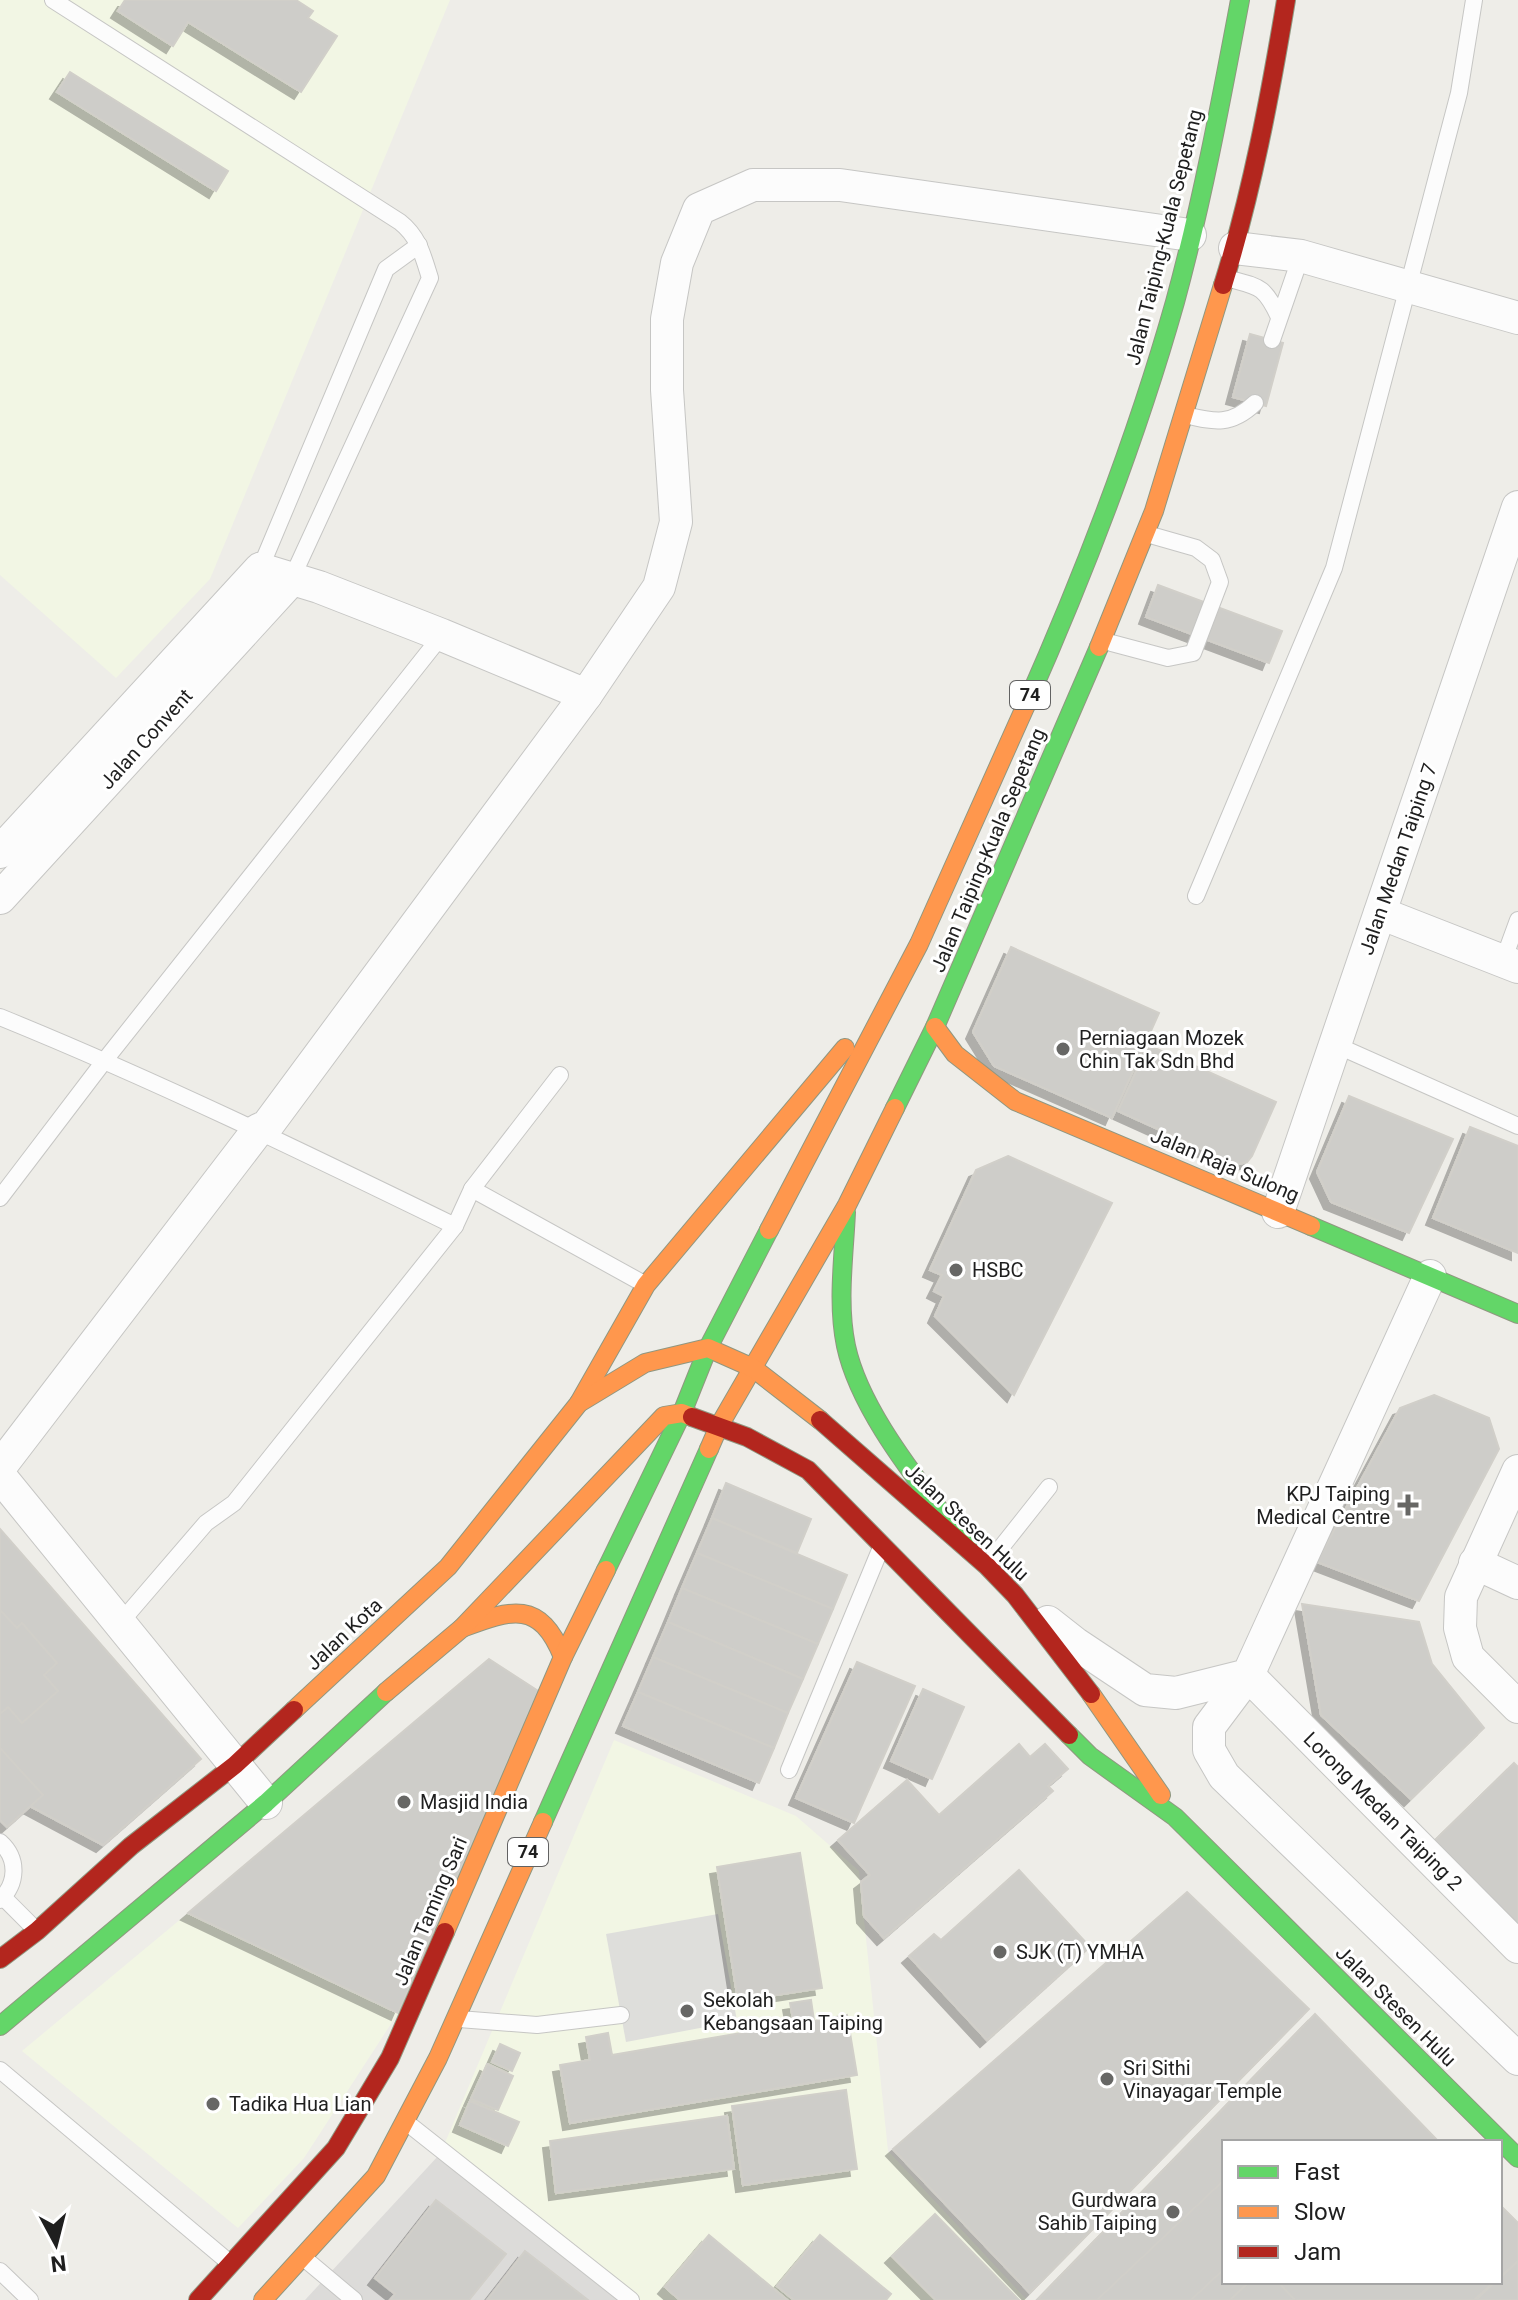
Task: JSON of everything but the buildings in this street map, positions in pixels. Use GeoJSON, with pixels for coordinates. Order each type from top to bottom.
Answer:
{"type":"FeatureCollection","features":[{"type":"Feature","properties":{"kind":"main road","name":"Jalan Taiping-Kuala Sepetang"},"geometry":{"type":"LineString","coordinates":[[708,1348],[919,944],[1058,632],[1129,451],[1175,301],[1216,128],[1240,0]]}},
{"type":"Feature","properties":{"kind":"main road","name":"Jalan Taiping-Kuala Sepetang"},"geometry":{"type":"LineString","coordinates":[[753,1368],[847,1205],[935,1027],[1102,641],[1145,533],[1230,263],[1272,86],[1286,0]]}},
{"type":"Feature","properties":{"kind":"main road"},"geometry":{"type":"LineString","coordinates":[[579,1403],[646,1285],[850,1042],[919,944]]}},
{"type":"Feature","properties":{"kind":"main road","name":"Jalan Raja Sulong"},"geometry":{"type":"LineString","coordinates":[[935,1027],[955,1054],[1015,1101],[1518,1314]]}},
{"type":"Feature","properties":{"kind":"main road"},"geometry":{"type":"LineString","coordinates":[[847,1205],[842,1310],[851,1362],[877,1416],[969,1550]]}},
{"type":"Feature","properties":{"kind":"main road","name":"Jalan Stesen Hulu"},"geometry":{"type":"LineString","coordinates":[[708,1348],[753,1368],[806,1408],[987,1566],[1015,1595],[1120,1733],[1175,1817]]}},
{"type":"Feature","properties":{"kind":"main road","name":"Jalan Kota"},"geometry":{"type":"LineString","coordinates":[[0,1959],[37,1931],[131,1846],[235,1765],[448,1567],[579,1403],[645,1363],[708,1348]]}},
{"type":"Feature","properties":{"kind":"main road","name":"74"},"geometry":{"type":"LineString","coordinates":[[682,1413],[708,1348]]}},
{"type":"Feature","properties":{"kind":"main road","name":"74"},"geometry":{"type":"LineString","coordinates":[[263,2300],[376,2176],[406,2122],[719,1426],[753,1368]]}},
{"type":"Feature","properties":{"kind":"main road"},"geometry":{"type":"LineString","coordinates":[[0,2026],[266,1803],[462,1628],[629,1450],[664,1416],[682,1413]]}},
{"type":"Feature","properties":{"kind":"main road","name":"Jalan Stesen Hulu"},"geometry":{"type":"LineString","coordinates":[[682,1413],[747,1437],[808,1470],[1090,1756],[1175,1817],[1500,2140]]}},
{"type":"Feature","properties":{"kind":"main road","name":"Jalan Taming Sari"},"geometry":{"type":"LineString","coordinates":[[198,2300],[336,2148],[390,2058],[563,1657],[682,1413]]}},
{"type":"Feature","properties":{"kind":"main road"},"geometry":{"type":"LineString","coordinates":[[462,1628],[493,1616],[533,1615],[552,1630],[563,1657]]}},
{"type":"Feature","properties":{"kind":"main road","name":"Jalan Stesen Hulu"},"geometry":{"type":"LineString","coordinates":[[1502,2142],[1518,2158]]}},
{"type":"Feature","properties":{"kind":"street"},"geometry":{"type":"LineString","coordinates":[[0,1467],[258,1130],[267,1126],[586,695],[659,587],[676,522],[667,390],[667,319],[677,263],[699,209],[753,185],[840,185],[1190,235]]}},
{"type":"Feature","properties":{"kind":"street"},"geometry":{"type":"LineString","coordinates":[[1230,263],[1301,256],[1518,318]]}},
{"type":"Feature","properties":{"kind":"street","name":"Jalan Medan Taiping 7"},"geometry":{"type":"LineString","coordinates":[[1278,1212],[1518,507]]}},
{"type":"Feature","properties":{"kind":"street"},"geometry":{"type":"LineString","coordinates":[[260,569],[319,587],[586,695]]}},
{"type":"Feature","properties":{"kind":"street","name":"Jalan Convent"},"geometry":{"type":"LineString","coordinates":[[0,852],[260,569]]}},
{"type":"Feature","properties":{"kind":"street","name":"Jalan Convent"},"geometry":{"type":"LineString","coordinates":[[0,898],[291,580]]}},
{"type":"Feature","properties":{"kind":"street"},"geometry":{"type":"LineString","coordinates":[[1380,913],[1510,964]]}},
{"type":"Feature","properties":{"kind":"street"},"geometry":{"type":"LineString","coordinates":[[1430,1276],[1248,1675],[1209,1727],[1209,1750],[1224,1776],[1518,2059]]}},
{"type":"Feature","properties":{"kind":"street"},"geometry":{"type":"LineString","coordinates":[[1518,1471],[1461,1597],[1460,1628],[1468,1657],[1518,1707]]}},
{"type":"Feature","properties":{"kind":"street"},"geometry":{"type":"LineString","coordinates":[[0,1476],[266,1803]]}},
{"type":"Feature","properties":{"kind":"street"},"geometry":{"type":"LineString","coordinates":[[1475,1563],[1518,1583]]}},
{"type":"Feature","properties":{"kind":"street"},"geometry":{"type":"LineString","coordinates":[[1015,1595],[1076,1644],[1145,1690],[1176,1693],[1248,1675]]}},
{"type":"Feature","properties":{"kind":"street","name":"Lorong Medan Taiping 2"},"geometry":{"type":"LineString","coordinates":[[1248,1675],[1518,1947]]}},
{"type":"Feature","properties":{"kind":"lane"},"geometry":{"type":"LineString","coordinates":[[53,0],[400,222],[411,230],[419,245],[430,278],[291,580]]}},
{"type":"Feature","properties":{"kind":"lane"},"geometry":{"type":"LineString","coordinates":[[1196,896],[1334,568],[1459,93],[1474,0]]}},
{"type":"Feature","properties":{"kind":"lane"},"geometry":{"type":"LineString","coordinates":[[260,569],[386,269],[419,245]]}},
{"type":"Feature","properties":{"kind":"lane"},"geometry":{"type":"LineString","coordinates":[[1272,340],[1301,256]]}},
{"type":"Feature","properties":{"kind":"lane"},"geometry":{"type":"LineString","coordinates":[[1230,263],[1253,285],[1268,294],[1279,317]]}},
{"type":"Feature","properties":{"kind":"lane"},"geometry":{"type":"LineString","coordinates":[[1183,415],[1211,421],[1240,417],[1255,403]]}},
{"type":"Feature","properties":{"kind":"lane"},"geometry":{"type":"LineString","coordinates":[[1102,641],[1168,658],[1193,653],[1220,582],[1212,560],[1196,548],[1145,533]]}},
{"type":"Feature","properties":{"kind":"lane"},"geometry":{"type":"LineString","coordinates":[[0,1198],[105,1060],[442,635]]}},
{"type":"Feature","properties":{"kind":"lane"},"geometry":{"type":"LineString","coordinates":[[1510,964],[1518,920]]}},
{"type":"Feature","properties":{"kind":"lane"},"geometry":{"type":"LineString","coordinates":[[0,1017],[105,1060],[258,1130],[455,1226]]}},
{"type":"Feature","properties":{"kind":"lane"},"geometry":{"type":"LineString","coordinates":[[782,1095],[850,1042]]}},
{"type":"Feature","properties":{"kind":"lane"},"geometry":{"type":"LineString","coordinates":[[1336,1045],[1518,1126]]}},
{"type":"Feature","properties":{"kind":"lane"},"geometry":{"type":"LineString","coordinates":[[120,1623],[206,1523],[234,1503],[455,1226],[472,1189],[560,1075]]}},
{"type":"Feature","properties":{"kind":"lane"},"geometry":{"type":"LineString","coordinates":[[472,1189],[646,1285],[648,1261]]}},
{"type":"Feature","properties":{"kind":"lane"},"geometry":{"type":"LineString","coordinates":[[987,1566],[1049,1487]]}},
{"type":"Feature","properties":{"kind":"lane"},"geometry":{"type":"LineString","coordinates":[[789,1770],[882,1546]]}},
{"type":"Feature","properties":{"kind":"lane"},"geometry":{"type":"LineString","coordinates":[[0,1842],[7,1849],[14,1870],[12,1889],[2,1899],[37,1931]]}},
{"type":"Feature","properties":{"kind":"lane"},"geometry":{"type":"LineString","coordinates":[[454,2019],[537,2025],[621,2015]]}},
{"type":"Feature","properties":{"kind":"lane"},"geometry":{"type":"LineString","coordinates":[[0,2070],[232,2265]]}},
{"type":"Feature","properties":{"kind":"lane"},"geometry":{"type":"LineString","coordinates":[[406,2122],[631,2300]]}},
{"type":"Feature","properties":{"kind":"lane"},"geometry":{"type":"LineString","coordinates":[[304,2258],[354,2300]]}},
{"type":"Feature","properties":{"kind":"lane"},"geometry":{"type":"LineString","coordinates":[[0,2271],[30,2300]]}},
{"type":"Feature","properties":{"kind":"shaded area"},"geometry":{"type":"Polygon","coordinates":[[[0,0],[450,0],[210,579],[116,678],[0,575],[0,0]]]}},
{"type":"Feature","properties":{"kind":"shaded area","name":"Sekolah Kebangsaan Taiping"},"geometry":{"type":"Polygon","coordinates":[[[614,1740],[796,1816],[859,1871],[888,2151],[1027,2300],[634,2300],[442,2150],[614,1740]]]}},
{"type":"Feature","properties":{"kind":"shaded area","name":"Tadika Hua Lian"},"geometry":{"type":"Polygon","coordinates":[[[188,1913],[398,2013],[304,2158],[238,2228],[22,2051],[188,1913]]]}},
{"type":"Feature","properties":{"kind":"shaded area"},"geometry":{"type":"Polygon","coordinates":[[[718,1914],[737,2021],[626,2042],[606,1934],[718,1914]]]}},
{"type":"Feature","properties":{"kind":"shaded area"},"geometry":{"type":"Polygon","coordinates":[[[439,2155],[623,2300],[305,2300],[439,2155]]]}},
{"type":"Feature","properties":{"kind":"traffic: fast"},"geometry":{"type":"LineString","coordinates":[[1026,705],[1108,506],[1160,354],[1194,227],[1240,0]]}},
{"type":"Feature","properties":{"kind":"traffic: fast"},"geometry":{"type":"LineString","coordinates":[[895,1108],[935,1027],[1099,647]]}},
{"type":"Feature","properties":{"kind":"traffic: fast"},"geometry":{"type":"LineString","coordinates":[[846,1212],[842,1313],[846,1346],[854,1372],[881,1426],[969,1550]]}},
{"type":"Feature","properties":{"kind":"traffic: fast"},"geometry":{"type":"LineString","coordinates":[[1311,1226],[1518,1314]]}},
{"type":"Feature","properties":{"kind":"traffic: fast"},"geometry":{"type":"LineString","coordinates":[[606,1570],[682,1413],[708,1348],[769,1230]]}},
{"type":"Feature","properties":{"kind":"traffic: fast"},"geometry":{"type":"LineString","coordinates":[[543,1822],[709,1449]]}},
{"type":"Feature","properties":{"kind":"traffic: fast"},"geometry":{"type":"LineString","coordinates":[[0,2026],[266,1803],[386,1692]]}},
{"type":"Feature","properties":{"kind":"traffic: fast"},"geometry":{"type":"LineString","coordinates":[[1069,1735],[1090,1756],[1175,1817],[1500,2140]]}},
{"type":"Feature","properties":{"kind":"traffic: fast"},"geometry":{"type":"LineString","coordinates":[[1502,2142],[1518,2158]]}},
{"type":"Feature","properties":{"kind":"traffic: slow"},"geometry":{"type":"LineString","coordinates":[[1099,647],[1154,511],[1223,285]]}},
{"type":"Feature","properties":{"kind":"traffic: slow"},"geometry":{"type":"LineString","coordinates":[[769,1230],[919,944],[1026,705]]}},
{"type":"Feature","properties":{"kind":"traffic: slow"},"geometry":{"type":"LineString","coordinates":[[935,1027],[955,1054],[1015,1101],[1311,1226]]}},
{"type":"Feature","properties":{"kind":"traffic: slow"},"geometry":{"type":"LineString","coordinates":[[579,1403],[646,1285],[845,1048]]}},
{"type":"Feature","properties":{"kind":"traffic: slow"},"geometry":{"type":"LineString","coordinates":[[709,1449],[719,1426],[847,1205],[895,1108]]}},
{"type":"Feature","properties":{"kind":"traffic: slow"},"geometry":{"type":"LineString","coordinates":[[294,1710],[448,1567],[579,1403],[645,1363],[708,1348],[753,1368],[820,1420]]}},
{"type":"Feature","properties":{"kind":"traffic: slow"},"geometry":{"type":"LineString","coordinates":[[386,1692],[462,1628],[664,1416],[682,1413],[692,1417]]}},
{"type":"Feature","properties":{"kind":"traffic: slow"},"geometry":{"type":"LineString","coordinates":[[445,1932],[563,1657],[606,1570]]}},
{"type":"Feature","properties":{"kind":"traffic: slow"},"geometry":{"type":"LineString","coordinates":[[462,1628],[496,1616],[523,1614],[545,1626],[563,1657]]}},
{"type":"Feature","properties":{"kind":"traffic: slow"},"geometry":{"type":"LineString","coordinates":[[1091,1694],[1161,1795]]}},
{"type":"Feature","properties":{"kind":"traffic: slow"},"geometry":{"type":"LineString","coordinates":[[263,2300],[376,2176],[438,2058],[543,1822]]}},
{"type":"Feature","properties":{"kind":"traffic: jam"},"geometry":{"type":"LineString","coordinates":[[1223,285],[1259,144],[1286,0]]}},
{"type":"Feature","properties":{"kind":"traffic: jam"},"geometry":{"type":"LineString","coordinates":[[692,1417],[747,1437],[808,1470],[1069,1735]]}},
{"type":"Feature","properties":{"kind":"traffic: jam"},"geometry":{"type":"LineString","coordinates":[[820,1420],[987,1566],[1015,1595],[1091,1694]]}},
{"type":"Feature","properties":{"kind":"traffic: jam"},"geometry":{"type":"LineString","coordinates":[[0,1959],[37,1931],[131,1846],[235,1765],[294,1710]]}},
{"type":"Feature","properties":{"kind":"traffic: jam"},"geometry":{"type":"LineString","coordinates":[[198,2300],[336,2148],[390,2058],[445,1932]]}},
{"type":"Feature","properties":{"kind":"place","name":"Perniagaan Mozek Chin Tak Sdn Bhd"},"geometry":{"type":"Point","coordinates":[1063,1049]}},
{"type":"Feature","properties":{"kind":"place","name":"HSBC"},"geometry":{"type":"Point","coordinates":[956,1270]}},
{"type":"Feature","properties":{"kind":"place","name":"KPJ Taiping Medical Centre"},"geometry":{"type":"Point","coordinates":[1408,1505]}},
{"type":"Feature","properties":{"kind":"place","name":"Masjid India"},"geometry":{"type":"Point","coordinates":[404,1802]}},
{"type":"Feature","properties":{"kind":"place","name":"SJK (T) YMHA"},"geometry":{"type":"Point","coordinates":[1000,1952]}},
{"type":"Feature","properties":{"kind":"place","name":"Sekolah Kebangsaan Taiping"},"geometry":{"type":"Point","coordinates":[687,2011]}},
{"type":"Feature","properties":{"kind":"place","name":"Sri Sithi Vinayagar Temple"},"geometry":{"type":"Point","coordinates":[1107,2079]}},
{"type":"Feature","properties":{"kind":"place","name":"Tadika Hua Lian"},"geometry":{"type":"Point","coordinates":[213,2104]}},
{"type":"Feature","properties":{"kind":"place","name":"Gurdwara Sahib Taiping"},"geometry":{"type":"Point","coordinates":[1173,2212]}}]}
